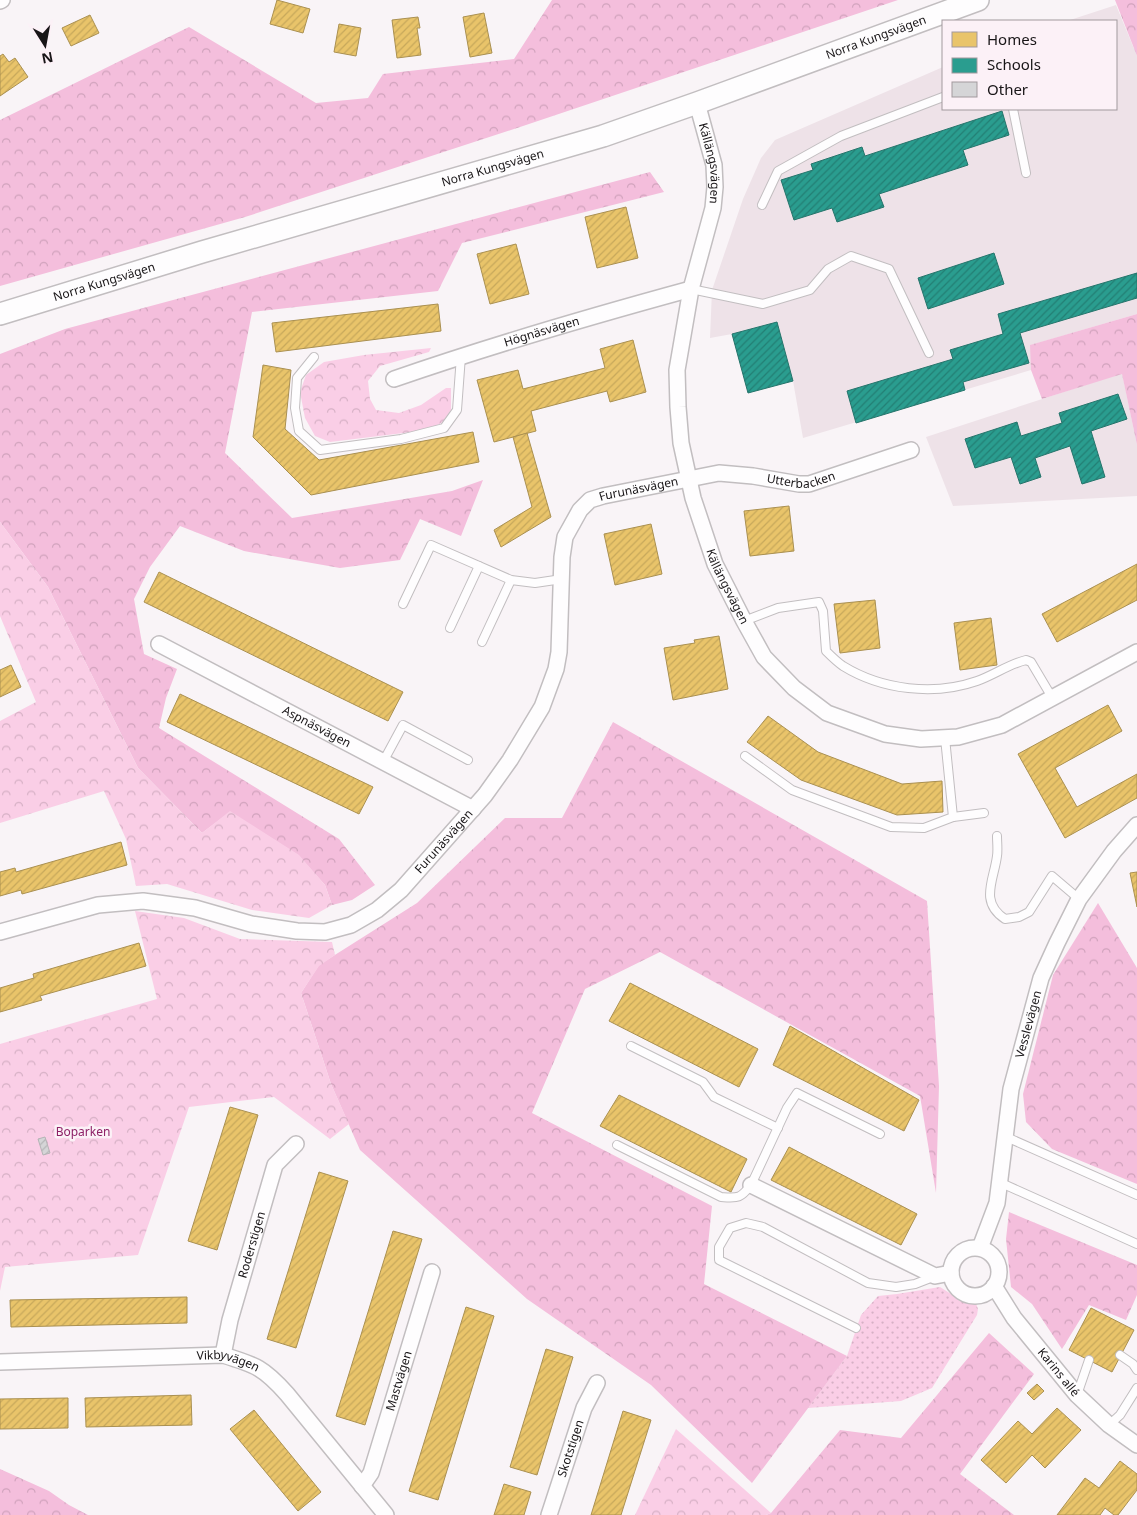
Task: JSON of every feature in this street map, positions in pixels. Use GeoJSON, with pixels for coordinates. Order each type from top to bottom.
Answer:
{"type":"FeatureCollection","features":[{"type":"Feature","properties":{"kind":"main road","name":"Norra Kungsvägen"},"geometry":{"type":"LineString","coordinates":[[0,314],[202,252],[603,136],[978,0]]}},
{"type":"Feature","properties":{"kind":"street","name":"Källängsvägen"},"geometry":{"type":"LineString","coordinates":[[697,103],[714,165],[715,187],[713,208],[692,289],[677,370],[681,443],[693,498],[715,564],[764,657],[794,688],[827,713],[885,734],[921,739],[958,736],[1002,725],[1054,699],[1136,653]]}},
{"type":"Feature","properties":{"kind":"street","name":"Högnäsvägen"},"geometry":{"type":"LineString","coordinates":[[394,379],[461,356],[692,289]]}},
{"type":"Feature","properties":{"kind":"street","name":"Utterbacken"},"geometry":{"type":"LineString","coordinates":[[688,479],[719,473],[809,484],[911,450]]}},
{"type":"Feature","properties":{"kind":"street","name":"Furunäsvägen"},"geometry":{"type":"LineString","coordinates":[[0,932],[98,905],[144,901],[195,908],[251,924],[297,931],[325,932],[351,924],[376,910],[401,890],[473,809],[510,760],[542,707],[556,669],[559,652],[565,537],[580,510],[590,500],[603,496],[688,479]]}},
{"type":"Feature","properties":{"kind":"street","name":"Aspnäsvägen"},"geometry":{"type":"LineString","coordinates":[[160,644],[473,809]]}},
{"type":"Feature","properties":{"kind":"street","name":"Vesslevägen"},"geometry":{"type":"LineString","coordinates":[[980,1248],[997,1203],[1011,1089],[1041,978],[1079,899],[1114,851],[1137,826]]}},
{"type":"Feature","properties":{"kind":"street","name":"Roderstigen"},"geometry":{"type":"LineString","coordinates":[[223,1355],[230,1320],[276,1165],[296,1144]]}},
{"type":"Feature","properties":{"kind":"street"},"geometry":{"type":"LineString","coordinates":[[751,1185],[935,1276],[951,1273]]}},
{"type":"Feature","properties":{"kind":"street"},"geometry":{"type":"LineString","coordinates":[[972,1248],[980,1248],[993,1256],[998,1263],[998,1279],[988,1292],[972,1296],[964,1293],[953,1281],[952,1266],[959,1254],[972,1248]]}},
{"type":"Feature","properties":{"kind":"street","name":"Mastvägen"},"geometry":{"type":"LineString","coordinates":[[362,1486],[371,1473],[432,1272]]}},
{"type":"Feature","properties":{"kind":"street","name":"Karins allé"},"geometry":{"type":"LineString","coordinates":[[994,1286],[1014,1318],[1077,1395],[1109,1425],[1137,1444]]}},
{"type":"Feature","properties":{"kind":"street","name":"Vikbyvägen"},"geometry":{"type":"LineString","coordinates":[[0,1362],[223,1355],[252,1364],[271,1376],[287,1394],[386,1515]]}},
{"type":"Feature","properties":{"kind":"street","name":"Skotstigen"},"geometry":{"type":"LineString","coordinates":[[549,1515],[584,1408],[598,1383]]}},
{"type":"Feature","properties":{"kind":"lane"},"geometry":{"type":"LineString","coordinates":[[762,205],[778,171],[841,136],[942,97]]}},
{"type":"Feature","properties":{"kind":"lane"},"geometry":{"type":"LineString","coordinates":[[1013,110],[1026,174]]}},
{"type":"Feature","properties":{"kind":"lane"},"geometry":{"type":"LineString","coordinates":[[692,289],[763,304],[810,290],[828,269],[851,256],[889,268],[929,353]]}},
{"type":"Feature","properties":{"kind":"lane"},"geometry":{"type":"LineString","coordinates":[[314,357],[297,378],[295,408],[299,431],[320,450],[401,439],[444,428],[457,410],[461,356]]}},
{"type":"Feature","properties":{"kind":"lane"},"geometry":{"type":"LineString","coordinates":[[403,604],[431,545],[511,580],[536,583],[562,579]]}},
{"type":"Feature","properties":{"kind":"lane"},"geometry":{"type":"LineString","coordinates":[[450,628],[479,566]]}},
{"type":"Feature","properties":{"kind":"lane"},"geometry":{"type":"LineString","coordinates":[[482,642],[511,580]]}},
{"type":"Feature","properties":{"kind":"lane"},"geometry":{"type":"LineString","coordinates":[[744,622],[778,608],[819,602],[823,611],[826,651],[842,666],[865,677],[893,686],[918,690],[969,684],[1026,660],[1031,662],[1054,699]]}},
{"type":"Feature","properties":{"kind":"lane"},"geometry":{"type":"LineString","coordinates":[[383,762],[403,725],[468,760]]}},
{"type":"Feature","properties":{"kind":"lane"},"geometry":{"type":"LineString","coordinates":[[945,738],[953,817]]}},
{"type":"Feature","properties":{"kind":"lane"},"geometry":{"type":"LineString","coordinates":[[745,756],[792,790],[891,827],[924,828],[953,817],[984,813]]}},
{"type":"Feature","properties":{"kind":"lane"},"geometry":{"type":"LineString","coordinates":[[997,836],[998,854],[989,892],[999,915],[1005,919],[1019,917],[1029,912],[1052,876],[1079,899]]}},
{"type":"Feature","properties":{"kind":"lane"},"geometry":{"type":"LineString","coordinates":[[631,1046],[703,1082],[714,1097],[778,1128]]}},
{"type":"Feature","properties":{"kind":"lane"},"geometry":{"type":"LineString","coordinates":[[618,1145],[721,1197],[737,1198],[743,1196],[751,1185],[787,1108],[797,1093],[880,1134]]}},
{"type":"Feature","properties":{"kind":"lane"},"geometry":{"type":"LineString","coordinates":[[1004,1136],[1137,1195]]}},
{"type":"Feature","properties":{"kind":"lane"},"geometry":{"type":"LineString","coordinates":[[999,1182],[1137,1244]]}},
{"type":"Feature","properties":{"kind":"lane"},"geometry":{"type":"LineString","coordinates":[[856,1328],[719,1260],[719,1247],[724,1236],[730,1228],[746,1223],[762,1227],[868,1283],[896,1287],[915,1284],[935,1276]]}},
{"type":"Feature","properties":{"kind":"lane"},"geometry":{"type":"LineString","coordinates":[[1120,1356],[1133,1364],[1137,1370]]}},
{"type":"Feature","properties":{"kind":"lane"},"geometry":{"type":"LineString","coordinates":[[1077,1395],[1089,1360]]}},
{"type":"Feature","properties":{"kind":"lane"},"geometry":{"type":"LineString","coordinates":[[1109,1425],[1120,1415],[1137,1388]]}},
{"type":"Feature","properties":{"kind":"shaded area"},"geometry":{"type":"Polygon","coordinates":[[[1116,5],[1137,56],[1137,314],[1031,345],[1031,370],[803,438],[793,381],[748,393],[732,334],[710,338],[712,290],[743,199],[761,158],[775,140],[942,67],[942,110],[1117,110],[1117,20],[1070,20],[1116,5]]]}},
{"type":"Feature","properties":{"kind":"shaded area"},"geometry":{"type":"Polygon","coordinates":[[[1122,373],[1137,445],[1137,496],[953,506],[926,437],[1122,373]]]}},
{"type":"Feature","properties":{"kind":"green space"},"geometry":{"type":"Polygon","coordinates":[[[552,0],[898,0],[245,217],[0,286],[0,120],[189,27],[316,103],[368,98],[383,74],[514,59],[552,0]]]}},
{"type":"Feature","properties":{"kind":"green space"},"geometry":{"type":"Polygon","coordinates":[[[1115,0],[1137,0],[1137,56],[1115,0]]]}},
{"type":"Feature","properties":{"kind":"green space"},"geometry":{"type":"Polygon","coordinates":[[[650,172],[664,192],[462,243],[438,291],[252,312],[225,453],[292,518],[452,491],[483,480],[461,536],[420,519],[400,560],[340,568],[244,551],[180,526],[150,567],[134,599],[144,654],[177,669],[166,698],[159,728],[339,839],[375,885],[352,900],[332,905],[325,885],[298,855],[230,812],[202,833],[138,768],[48,587],[0,522],[0,354],[65,329],[650,172]]]}},
{"type":"Feature","properties":{"kind":"green space"},"geometry":{"type":"Polygon","coordinates":[[[1137,314],[1137,445],[1122,374],[1042,399],[1031,370],[1030,345],[1137,314]]]}},
{"type":"Feature","properties":{"kind":"green space"},"geometry":{"type":"Polygon","coordinates":[[[431,348],[429,352],[380,366],[368,381],[370,399],[376,410],[399,413],[421,405],[446,388],[451,388],[451,410],[443,422],[428,430],[330,442],[315,436],[305,418],[300,392],[306,375],[324,362],[364,355],[431,348]]]}},
{"type":"Feature","properties":{"kind":"green space"},"geometry":{"type":"Polygon","coordinates":[[[0,522],[48,587],[138,768],[202,833],[230,811],[299,855],[325,885],[332,905],[309,918],[252,910],[167,884],[136,886],[126,839],[104,791],[0,823],[0,721],[36,702],[0,616],[0,522]]]}},
{"type":"Feature","properties":{"kind":"green space"},"geometry":{"type":"Polygon","coordinates":[[[613,722],[927,901],[939,1086],[936,1193],[920,1096],[660,952],[585,989],[532,1113],[712,1206],[704,1284],[847,1356],[752,1483],[651,1385],[527,1299],[360,1150],[331,1084],[301,993],[319,965],[417,903],[505,818],[562,818],[613,722]]]}},
{"type":"Feature","properties":{"kind":"green space"},"geometry":{"type":"Polygon","coordinates":[[[1098,903],[1137,968],[1137,1184],[1052,1149],[1026,1122],[1023,1094],[1053,975],[1098,903]]]}},
{"type":"Feature","properties":{"kind":"green space"},"geometry":{"type":"Polygon","coordinates":[[[135,911],[184,918],[240,939],[332,942],[335,955],[319,966],[301,993],[331,1084],[349,1124],[330,1139],[274,1097],[189,1107],[138,1255],[5,1267],[0,1291],[0,1044],[157,999],[135,911]]]}},
{"type":"Feature","properties":{"kind":"green space"},"geometry":{"type":"Polygon","coordinates":[[[1009,1212],[1137,1265],[1137,1295],[1126,1320],[1089,1305],[1062,1349],[1032,1304],[1011,1287],[1006,1239],[1009,1212]]]}},
{"type":"Feature","properties":{"kind":"green space"},"geometry":{"type":"Polygon","coordinates":[[[940,1287],[959,1299],[975,1301],[978,1309],[977,1315],[932,1388],[901,1401],[808,1408],[847,1356],[861,1315],[878,1296],[940,1287]]]}},
{"type":"Feature","properties":{"kind":"green space"},"geometry":{"type":"Polygon","coordinates":[[[989,1333],[1034,1374],[960,1474],[1014,1515],[766,1515],[771,1513],[840,1430],[901,1438],[989,1333]]]}},
{"type":"Feature","properties":{"kind":"green space"},"geometry":{"type":"Polygon","coordinates":[[[676,1429],[771,1513],[766,1515],[635,1515],[676,1429]]]}},
{"type":"Feature","properties":{"kind":"green space"},"geometry":{"type":"Polygon","coordinates":[[[0,1469],[49,1491],[88,1515],[0,1515],[0,1469]]]}},
{"type":"Feature","properties":{"kind":"building: Homes"},"geometry":{"type":"Polygon","coordinates":[[[277,0],[310,9],[303,33],[270,24],[277,0]]]}},
{"type":"Feature","properties":{"kind":"building: Homes"},"geometry":{"type":"Polygon","coordinates":[[[484,13],[492,53],[470,57],[463,17],[484,13]]]}},
{"type":"Feature","properties":{"kind":"building: Homes"},"geometry":{"type":"Polygon","coordinates":[[[90,15],[99,33],[71,46],[62,28],[90,15]]]}},
{"type":"Feature","properties":{"kind":"building: Homes"},"geometry":{"type":"Polygon","coordinates":[[[418,17],[420,28],[417,28],[421,55],[397,58],[392,20],[418,17]]]}},
{"type":"Feature","properties":{"kind":"building: Homes"},"geometry":{"type":"Polygon","coordinates":[[[339,24],[361,28],[356,56],[334,52],[339,24]]]}},
{"type":"Feature","properties":{"kind":"building: Homes"},"geometry":{"type":"Polygon","coordinates":[[[3,54],[9,62],[15,58],[28,77],[0,96],[0,56],[3,54]]]}},
{"type":"Feature","properties":{"kind":"building: Homes"},"geometry":{"type":"Polygon","coordinates":[[[626,207],[638,258],[597,268],[585,217],[626,207]]]}},
{"type":"Feature","properties":{"kind":"building: Homes"},"geometry":{"type":"Polygon","coordinates":[[[516,244],[529,294],[490,304],[477,254],[516,244]]]}},
{"type":"Feature","properties":{"kind":"building: Homes"},"geometry":{"type":"Polygon","coordinates":[[[438,304],[441,331],[276,352],[272,323],[438,304]]]}},
{"type":"Feature","properties":{"kind":"building: Homes"},"geometry":{"type":"Polygon","coordinates":[[[633,340],[646,392],[610,402],[607,391],[531,411],[536,431],[494,442],[477,380],[518,370],[523,389],[605,368],[600,349],[633,340]]]}},
{"type":"Feature","properties":{"kind":"building: Homes"},"geometry":{"type":"Polygon","coordinates":[[[263,365],[291,370],[285,429],[319,460],[473,432],[479,462],[311,495],[253,437],[263,365]]]}},
{"type":"Feature","properties":{"kind":"building: Homes"},"geometry":{"type":"Polygon","coordinates":[[[527,433],[551,517],[501,547],[494,530],[532,507],[513,437],[527,433]]]}},
{"type":"Feature","properties":{"kind":"building: Homes"},"geometry":{"type":"Polygon","coordinates":[[[789,506],[794,551],[750,556],[744,511],[789,506]]]}},
{"type":"Feature","properties":{"kind":"building: Homes"},"geometry":{"type":"Polygon","coordinates":[[[651,524],[662,574],[615,585],[604,534],[651,524]]]}},
{"type":"Feature","properties":{"kind":"building: Homes"},"geometry":{"type":"Polygon","coordinates":[[[1137,564],[1137,600],[1057,642],[1042,614],[1137,564]]]}},
{"type":"Feature","properties":{"kind":"building: Homes"},"geometry":{"type":"Polygon","coordinates":[[[159,572],[403,692],[388,721],[144,602],[159,572]]]}},
{"type":"Feature","properties":{"kind":"building: Homes"},"geometry":{"type":"Polygon","coordinates":[[[875,600],[880,648],[840,653],[834,604],[875,600]]]}},
{"type":"Feature","properties":{"kind":"building: Homes"},"geometry":{"type":"Polygon","coordinates":[[[991,618],[997,665],[960,670],[954,623],[991,618]]]}},
{"type":"Feature","properties":{"kind":"building: Homes"},"geometry":{"type":"Polygon","coordinates":[[[719,636],[728,689],[673,700],[664,648],[695,643],[694,640],[719,636]]]}},
{"type":"Feature","properties":{"kind":"building: Homes"},"geometry":{"type":"Polygon","coordinates":[[[11,665],[21,687],[0,697],[0,670],[11,665]]]}},
{"type":"Feature","properties":{"kind":"building: Homes"},"geometry":{"type":"Polygon","coordinates":[[[180,694],[373,787],[359,814],[167,722],[180,694]]]}},
{"type":"Feature","properties":{"kind":"building: Homes"},"geometry":{"type":"Polygon","coordinates":[[[1108,705],[1122,731],[1055,768],[1077,807],[1137,774],[1137,798],[1065,838],[1018,754],[1108,705]]]}},
{"type":"Feature","properties":{"kind":"building: Homes"},"geometry":{"type":"Polygon","coordinates":[[[768,716],[818,752],[902,784],[942,781],[943,812],[897,815],[801,780],[747,742],[768,716]]]}},
{"type":"Feature","properties":{"kind":"building: Homes"},"geometry":{"type":"Polygon","coordinates":[[[121,842],[127,865],[22,894],[21,890],[0,896],[0,872],[15,868],[16,872],[121,842]]]}},
{"type":"Feature","properties":{"kind":"building: Homes"},"geometry":{"type":"Polygon","coordinates":[[[1137,872],[1137,907],[1130,873],[1137,872]]]}},
{"type":"Feature","properties":{"kind":"building: Homes"},"geometry":{"type":"Polygon","coordinates":[[[139,943],[146,966],[40,996],[42,1000],[0,1012],[0,988],[34,978],[33,974],[139,943]]]}},
{"type":"Feature","properties":{"kind":"building: Homes"},"geometry":{"type":"Polygon","coordinates":[[[630,983],[758,1049],[739,1087],[609,1021],[630,983]]]}},
{"type":"Feature","properties":{"kind":"building: Homes"},"geometry":{"type":"Polygon","coordinates":[[[790,1026],[919,1100],[904,1131],[773,1065],[790,1026]]]}},
{"type":"Feature","properties":{"kind":"building: Homes"},"geometry":{"type":"Polygon","coordinates":[[[619,1095],[747,1159],[731,1192],[600,1126],[619,1095]]]}},
{"type":"Feature","properties":{"kind":"building: Homes"},"geometry":{"type":"Polygon","coordinates":[[[230,1107],[258,1115],[217,1250],[188,1241],[230,1107]]]}},
{"type":"Feature","properties":{"kind":"building: Homes"},"geometry":{"type":"Polygon","coordinates":[[[789,1147],[917,1214],[901,1245],[771,1180],[789,1147]]]}},
{"type":"Feature","properties":{"kind":"building: Homes"},"geometry":{"type":"Polygon","coordinates":[[[319,1172],[348,1181],[296,1348],[267,1339],[319,1172]]]}},
{"type":"Feature","properties":{"kind":"building: Homes"},"geometry":{"type":"Polygon","coordinates":[[[393,1231],[422,1239],[365,1425],[336,1416],[393,1231]]]}},
{"type":"Feature","properties":{"kind":"building: Homes"},"geometry":{"type":"Polygon","coordinates":[[[187,1297],[187,1323],[11,1327],[10,1300],[187,1297]]]}},
{"type":"Feature","properties":{"kind":"building: Homes"},"geometry":{"type":"Polygon","coordinates":[[[466,1307],[494,1316],[438,1500],[409,1491],[466,1307]]]}},
{"type":"Feature","properties":{"kind":"building: Homes"},"geometry":{"type":"Polygon","coordinates":[[[1091,1308],[1134,1330],[1112,1372],[1069,1350],[1091,1308]]]}},
{"type":"Feature","properties":{"kind":"building: Homes"},"geometry":{"type":"Polygon","coordinates":[[[546,1349],[573,1357],[537,1475],[510,1467],[546,1349]]]}},
{"type":"Feature","properties":{"kind":"building: Homes"},"geometry":{"type":"Polygon","coordinates":[[[1037,1384],[1044,1391],[1034,1400],[1027,1393],[1037,1384]]]}},
{"type":"Feature","properties":{"kind":"building: Homes"},"geometry":{"type":"Polygon","coordinates":[[[191,1395],[192,1425],[86,1427],[85,1398],[191,1395]]]}},
{"type":"Feature","properties":{"kind":"building: Homes"},"geometry":{"type":"Polygon","coordinates":[[[68,1398],[68,1428],[0,1429],[0,1399],[68,1398]]]}},
{"type":"Feature","properties":{"kind":"building: Homes"},"geometry":{"type":"Polygon","coordinates":[[[1057,1408],[1081,1430],[1045,1468],[1032,1455],[1006,1483],[981,1460],[1018,1421],[1032,1434],[1057,1408]]]}},
{"type":"Feature","properties":{"kind":"building: Homes"},"geometry":{"type":"Polygon","coordinates":[[[254,1410],[321,1492],[298,1511],[230,1429],[254,1410]]]}},
{"type":"Feature","properties":{"kind":"building: Homes"},"geometry":{"type":"Polygon","coordinates":[[[623,1411],[651,1420],[621,1515],[591,1515],[623,1411]]]}},
{"type":"Feature","properties":{"kind":"building: Homes"},"geometry":{"type":"Polygon","coordinates":[[[1120,1461],[1137,1474],[1137,1490],[1118,1515],[1114,1515],[1105,1508],[1100,1515],[1057,1515],[1085,1478],[1099,1488],[1120,1461]]]}},
{"type":"Feature","properties":{"kind":"building: Homes"},"geometry":{"type":"Polygon","coordinates":[[[504,1484],[531,1492],[524,1515],[494,1515],[504,1484]]]}},
{"type":"Feature","properties":{"kind":"building: Schools"},"geometry":{"type":"Polygon","coordinates":[[[1002,111],[1009,135],[963,150],[968,165],[879,194],[884,207],[837,222],[832,208],[794,220],[781,180],[813,170],[811,164],[862,147],[865,156],[1002,111]]]}},
{"type":"Feature","properties":{"kind":"building: Schools"},"geometry":{"type":"Polygon","coordinates":[[[994,253],[1004,284],[928,309],[918,278],[994,253]]]}},
{"type":"Feature","properties":{"kind":"building: Schools"},"geometry":{"type":"Polygon","coordinates":[[[1137,273],[1137,298],[1020,333],[1029,363],[963,382],[965,390],[856,423],[847,391],[953,359],[950,350],[1003,334],[998,314],[1137,273]]]}},
{"type":"Feature","properties":{"kind":"building: Schools"},"geometry":{"type":"Polygon","coordinates":[[[777,322],[793,381],[748,393],[732,334],[777,322]]]}},
{"type":"Feature","properties":{"kind":"building: Schools"},"geometry":{"type":"Polygon","coordinates":[[[1118,394],[1127,419],[1091,431],[1105,477],[1082,484],[1070,446],[1035,458],[1041,477],[1020,484],[1011,457],[975,468],[965,439],[1017,422],[1021,436],[1062,423],[1059,413],[1118,394]]]}},
{"type":"Feature","properties":{"kind":"building: Other","name":"Boparken"},"geometry":{"type":"Polygon","coordinates":[[[45,1137],[50,1153],[43,1155],[38,1139],[45,1137]]]}}]}
